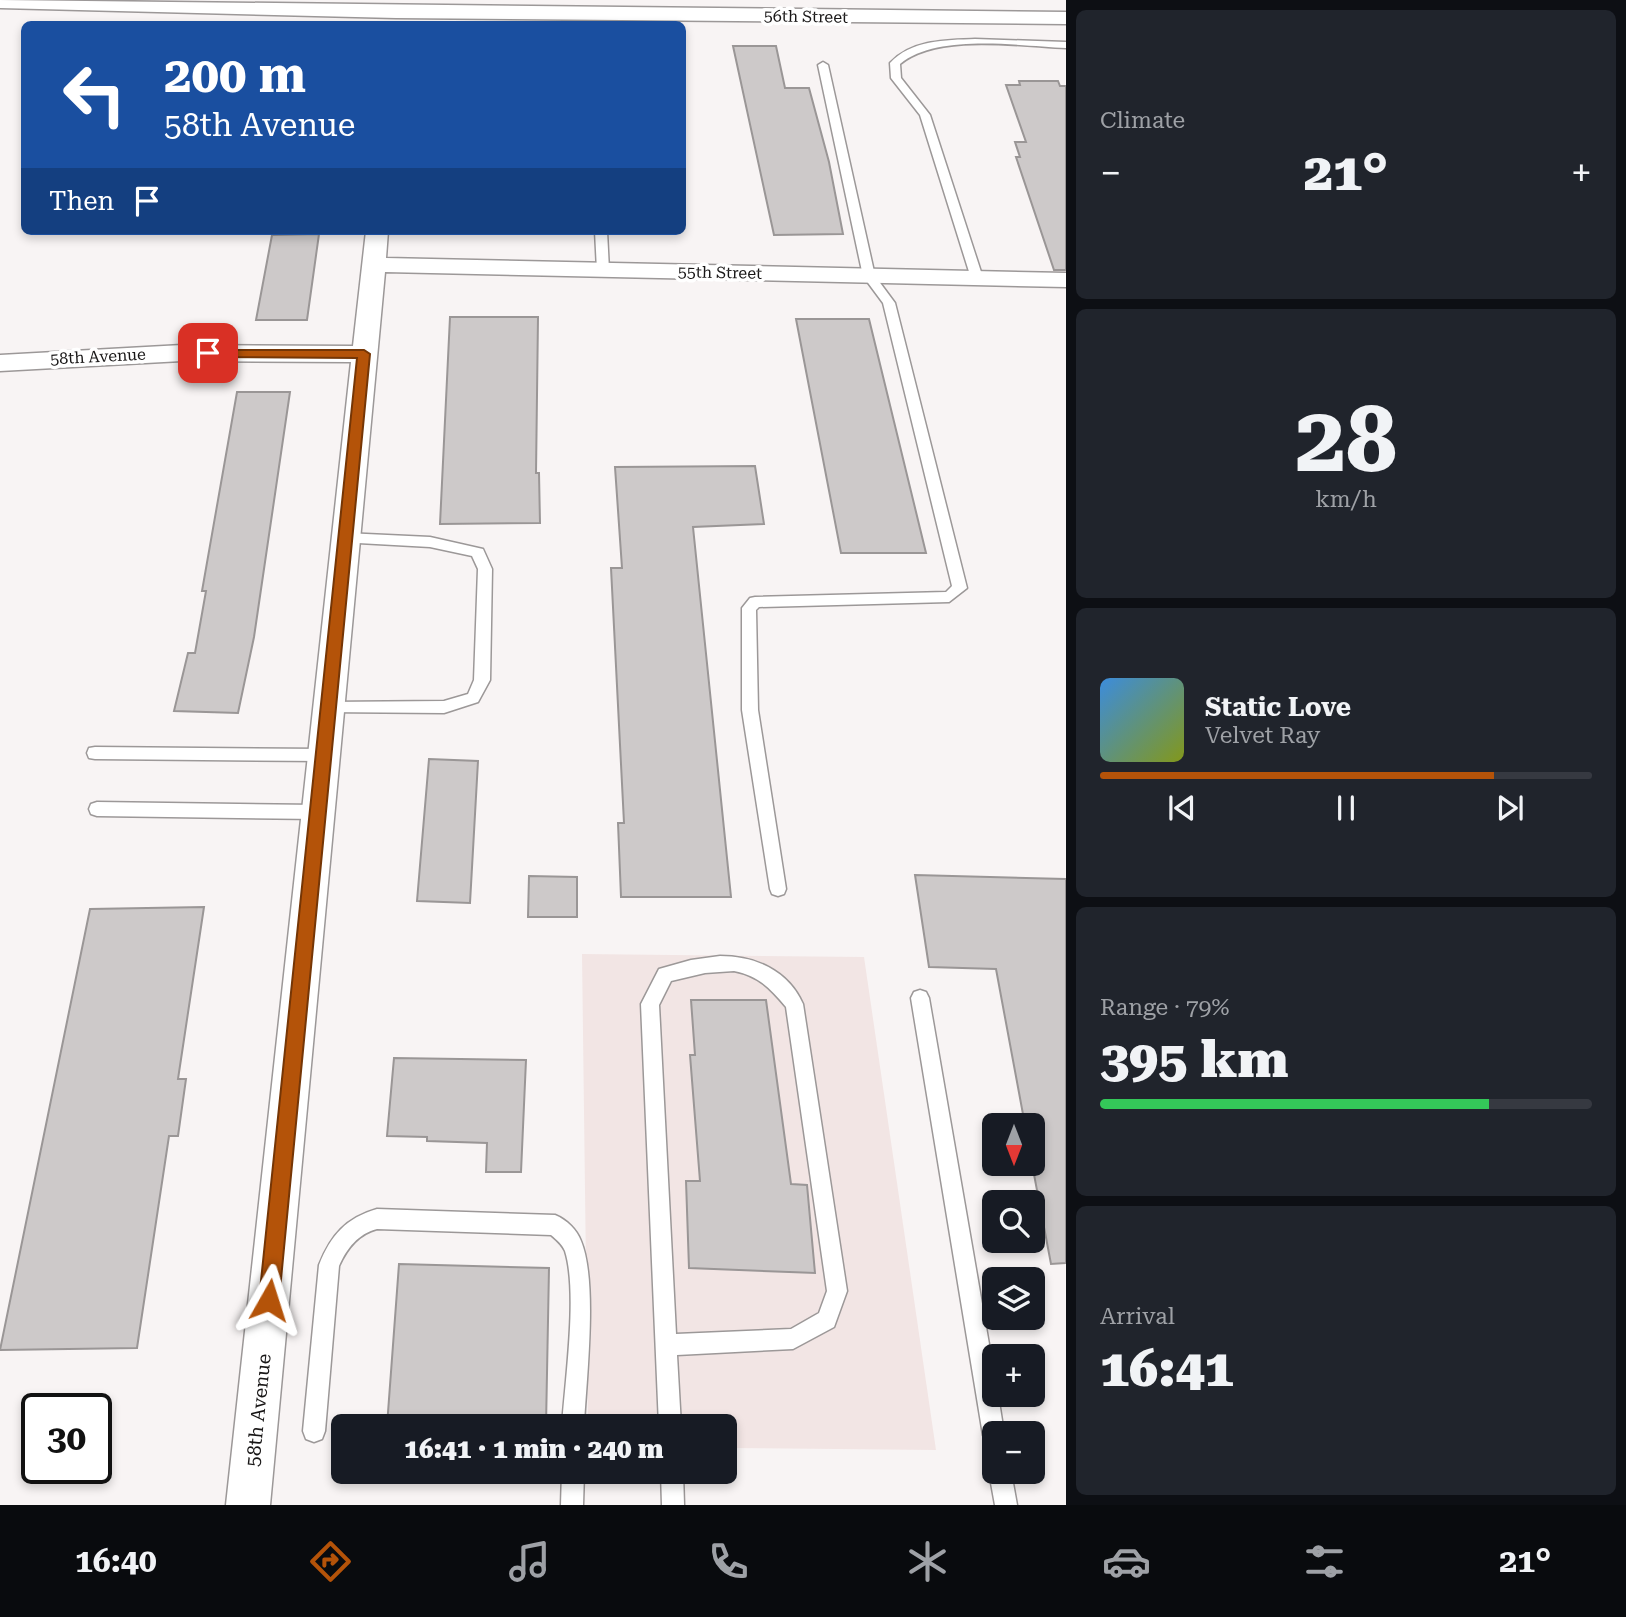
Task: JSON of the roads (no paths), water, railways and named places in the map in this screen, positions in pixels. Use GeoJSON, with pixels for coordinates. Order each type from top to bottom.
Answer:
{"type":"FeatureCollection","features":[{"type":"Feature","properties":{"kind":"street","name":"56th Street"},"geometry":{"type":"LineString","coordinates":[[0,1],[221,4],[396,18],[1066,18]]}},
{"type":"Feature","properties":{"kind":"street","name":"58th Avenue"},"geometry":{"type":"LineString","coordinates":[[248,1505],[377,235]]}},
{"type":"Feature","properties":{"kind":"street","name":"55th Street"},"geometry":{"type":"LineString","coordinates":[[374,265],[1066,281]]}},
{"type":"Feature","properties":{"kind":"street","name":"58th Avenue"},"geometry":{"type":"LineString","coordinates":[[0,363],[182,352],[364,354]]}},
{"type":"Feature","properties":{"kind":"lane"},"geometry":{"type":"LineString","coordinates":[[977,278],[925,116],[896,78],[895,62],[909,50],[932,45],[1066,46]]}},
{"type":"Feature","properties":{"kind":"lane"},"geometry":{"type":"LineString","coordinates":[[778,889],[750,710],[749,608],[755,603],[948,597],[960,588],[889,303],[869,276],[823,65]]}},
{"type":"Feature","properties":{"kind":"lane"},"geometry":{"type":"LineString","coordinates":[[601,235],[603,270]]}},
{"type":"Feature","properties":{"kind":"lane"},"geometry":{"type":"LineString","coordinates":[[328,708],[444,707],[473,698],[482,680],[485,569],[478,553],[461,547],[431,543],[345,538]]}},
{"type":"Feature","properties":{"kind":"lane"},"geometry":{"type":"LineString","coordinates":[[95,753],[324,755]]}},
{"type":"Feature","properties":{"kind":"lane"},"geometry":{"type":"LineString","coordinates":[[97,809],[318,812]]}},
{"type":"Feature","properties":{"kind":"lane"},"geometry":{"type":"LineString","coordinates":[[666,1345],[793,1339],[827,1320],[837,1291],[794,1004],[771,977],[747,965],[693,965],[665,975],[650,1004],[666,1345],[669,1414]]}},
{"type":"Feature","properties":{"kind":"lane"},"geometry":{"type":"LineString","coordinates":[[920,998],[992,1421]]}},
{"type":"Feature","properties":{"kind":"lane"},"geometry":{"type":"LineString","coordinates":[[314,1432],[329,1265],[338,1244],[357,1224],[377,1219],[555,1224],[564,1232],[574,1247],[578,1282],[573,1414]]}},
{"type":"Feature","properties":{"kind":"lane"},"geometry":{"type":"LineString","coordinates":[[572,1505],[573,1484]]}},
{"type":"Feature","properties":{"kind":"lane"},"geometry":{"type":"LineString","coordinates":[[672,1484],[673,1505]]}},
{"type":"Feature","properties":{"kind":"lane"},"geometry":{"type":"LineString","coordinates":[[1002,1484],[1006,1505]]}}]}
